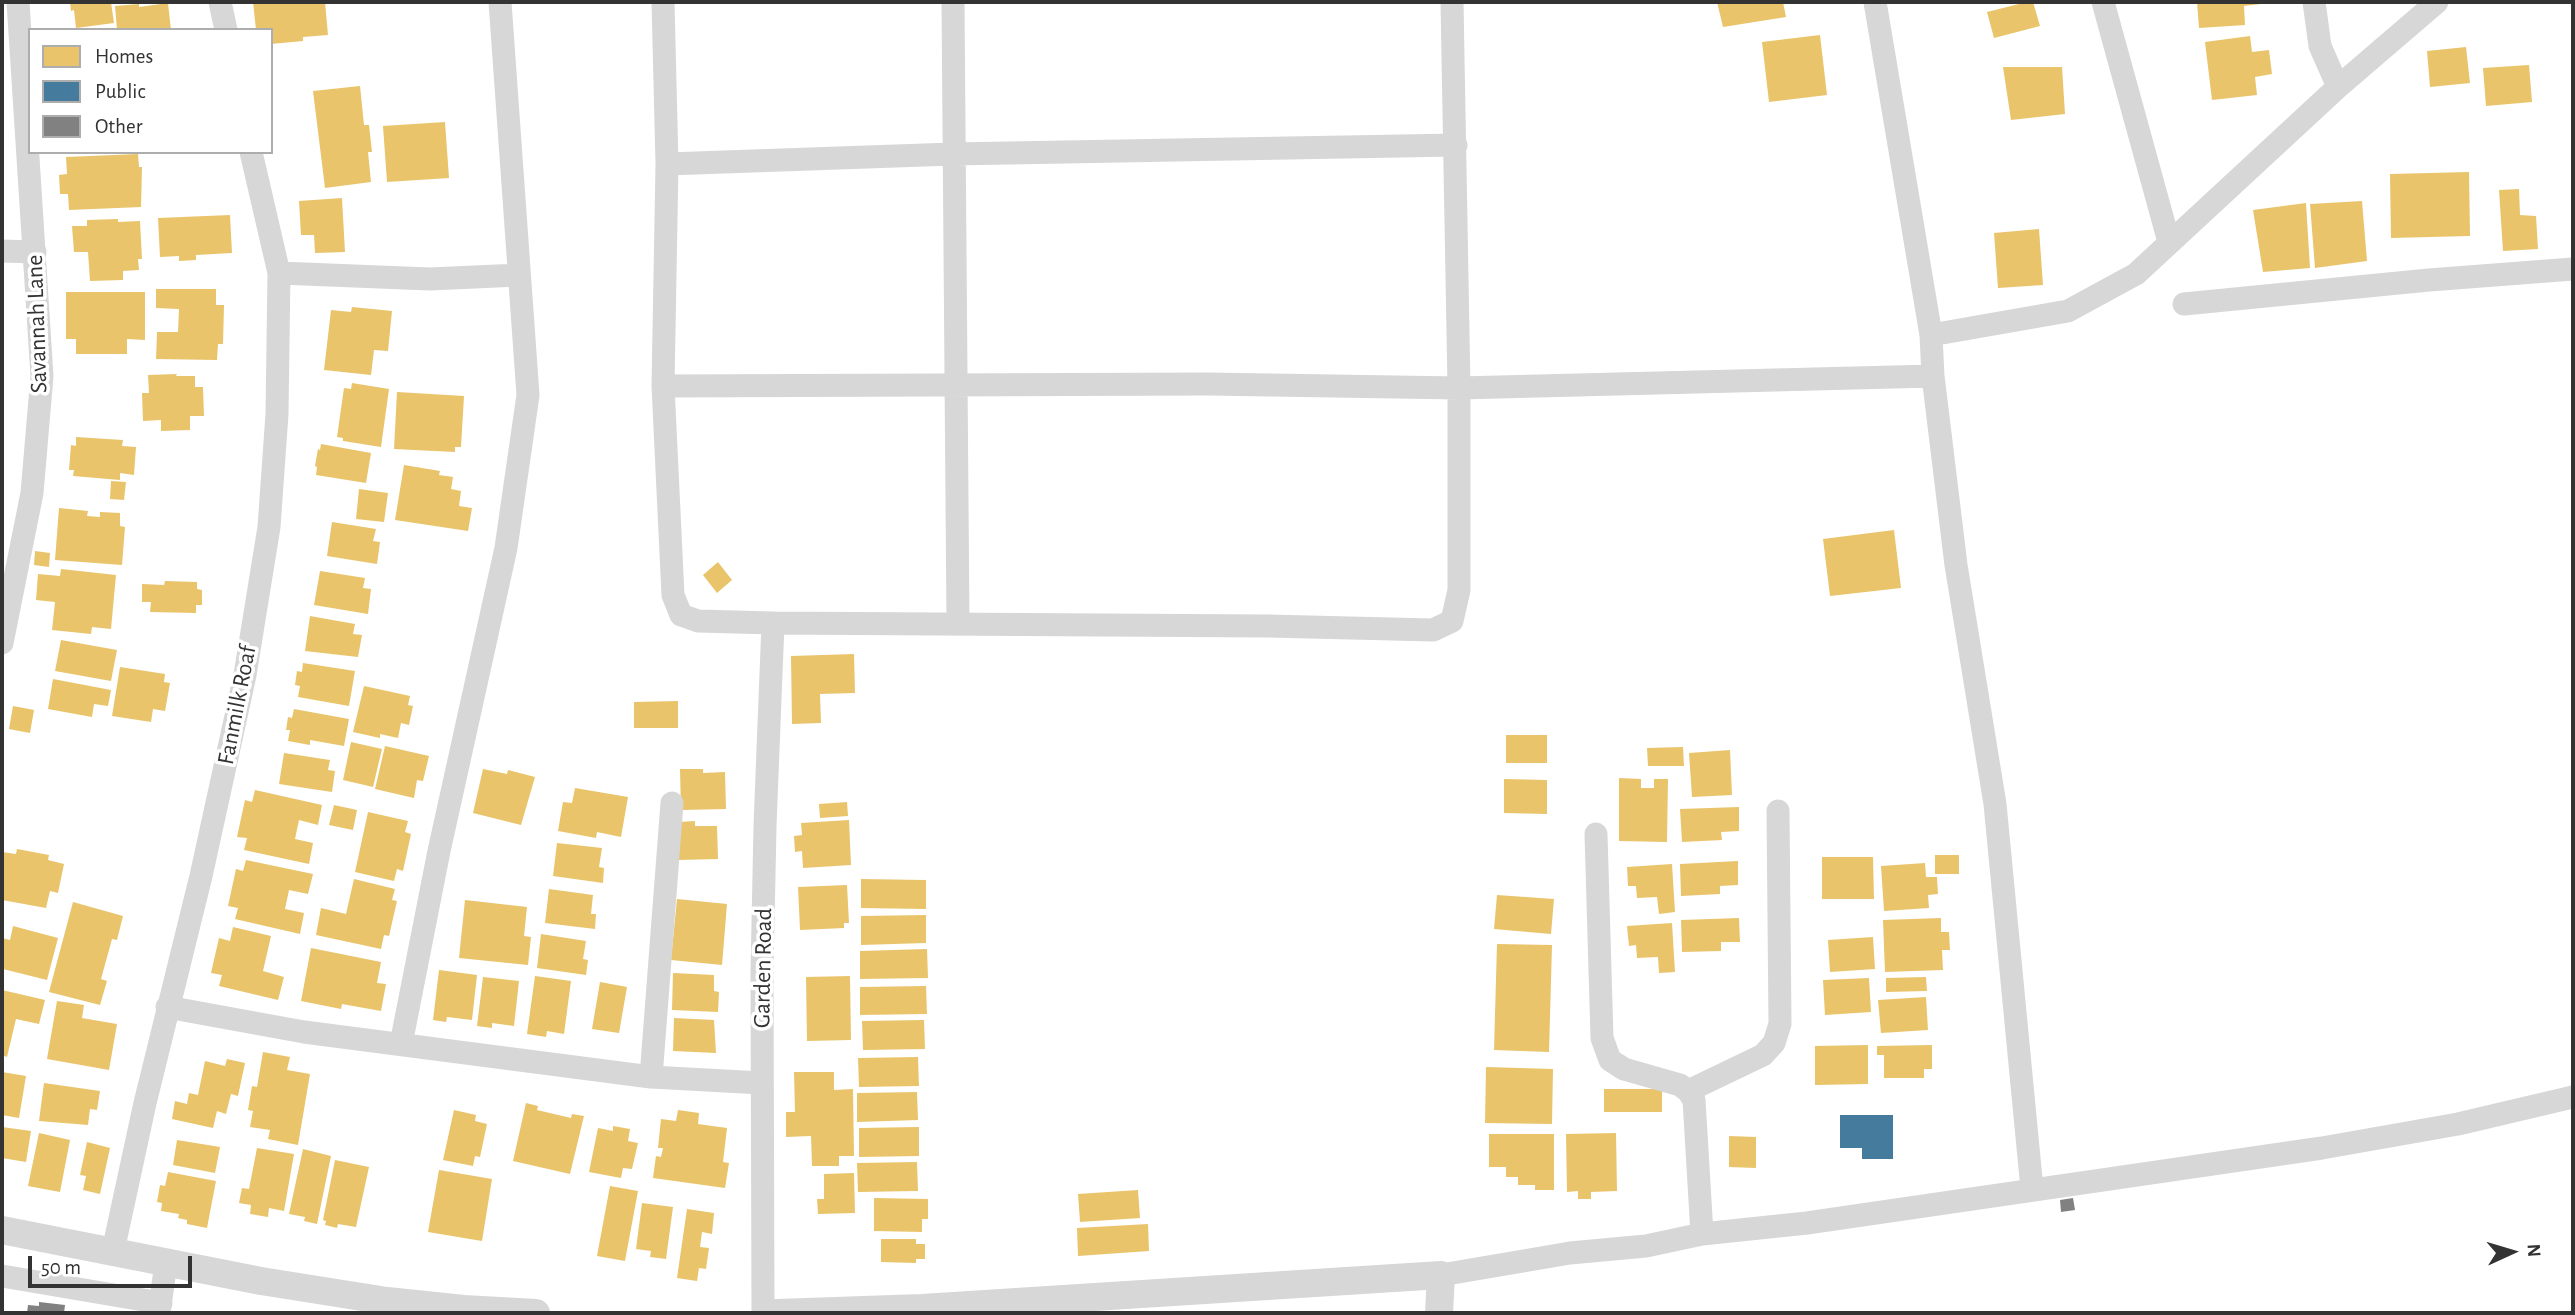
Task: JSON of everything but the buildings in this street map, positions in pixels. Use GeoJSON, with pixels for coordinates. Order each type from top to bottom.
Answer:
{"type":"FeatureCollection","features":[{"type":"Feature","properties":{"kind":"street","name":"Savannah Lane"},"geometry":{"type":"LineString","coordinates":[[2,643],[30,505],[42,376],[18,2]]}},
{"type":"Feature","properties":{"kind":"street"},"geometry":{"type":"LineString","coordinates":[[220,2],[226,28]]}},
{"type":"Feature","properties":{"kind":"street"},"geometry":{"type":"LineString","coordinates":[[401,1044],[439,851],[506,548],[528,395],[500,2]]}},
{"type":"Feature","properties":{"kind":"street"},"geometry":{"type":"LineString","coordinates":[[663,2],[667,164],[663,386],[673,595],[681,615],[698,621],[773,623],[958,622],[1433,630],[1452,621],[1459,590],[1459,388],[1452,2]]}},
{"type":"Feature","properties":{"kind":"street"},"geometry":{"type":"LineString","coordinates":[[953,2],[958,622]]}},
{"type":"Feature","properties":{"kind":"street"},"geometry":{"type":"LineString","coordinates":[[1875,2],[1931,335],[1933,376],[1956,565],[1995,804],[2032,1189]]}},
{"type":"Feature","properties":{"kind":"street"},"geometry":{"type":"LineString","coordinates":[[2102,2],[2169,242]]}},
{"type":"Feature","properties":{"kind":"street"},"geometry":{"type":"LineString","coordinates":[[2314,2],[2320,47],[2338,87]]}},
{"type":"Feature","properties":{"kind":"street"},"geometry":{"type":"LineString","coordinates":[[1931,335],[2068,311],[2136,274],[2338,87],[2437,2]]}},
{"type":"Feature","properties":{"kind":"street"},"geometry":{"type":"LineString","coordinates":[[667,164],[953,154],[1456,145]]}},
{"type":"Feature","properties":{"kind":"street","name":"Fanmilk Roaf"},"geometry":{"type":"LineString","coordinates":[[113,1251],[245,675],[269,527],[276,414],[279,273],[251,154]]}},
{"type":"Feature","properties":{"kind":"street"},"geometry":{"type":"LineString","coordinates":[[2,251],[34,252]]}},
{"type":"Feature","properties":{"kind":"street"},"geometry":{"type":"LineString","coordinates":[[2184,304],[2573,269]]}},
{"type":"Feature","properties":{"kind":"street"},"geometry":{"type":"LineString","coordinates":[[279,273],[430,279],[519,275]]}},
{"type":"Feature","properties":{"kind":"street"},"geometry":{"type":"LineString","coordinates":[[663,386],[1208,384],[1459,388],[1933,376]]}},
{"type":"Feature","properties":{"kind":"street","name":"Garden Road"},"geometry":{"type":"LineString","coordinates":[[763,1313],[765,826],[773,623]]}},
{"type":"Feature","properties":{"kind":"street"},"geometry":{"type":"LineString","coordinates":[[651,1077],[672,803]]}},
{"type":"Feature","properties":{"kind":"street"},"geometry":{"type":"LineString","coordinates":[[1689,1091],[1763,1055],[1774,1043],[1780,1024],[1778,811]]}},
{"type":"Feature","properties":{"kind":"street"},"geometry":{"type":"LineString","coordinates":[[1596,834],[1602,1038],[1610,1059],[1624,1069],[1680,1085],[1689,1091],[1694,1100],[1702,1234]]}},
{"type":"Feature","properties":{"kind":"street"},"geometry":{"type":"LineString","coordinates":[[167,1007],[304,1032],[651,1077],[762,1083]]}},
{"type":"Feature","properties":{"kind":"street"},"geometry":{"type":"LineString","coordinates":[[777,1313],[872,1312],[1441,1275],[1570,1252],[1646,1246],[1702,1234],[1832,1219],[2322,1148],[2458,1124],[2573,1097]]}},
{"type":"Feature","properties":{"kind":"street"},"geometry":{"type":"LineString","coordinates":[[2,1230],[166,1263],[387,1301],[464,1310],[536,1313]]}},
{"type":"Feature","properties":{"kind":"street"},"geometry":{"type":"LineString","coordinates":[[2,1276],[160,1308],[166,1263]]}},
{"type":"Feature","properties":{"kind":"street"},"geometry":{"type":"LineString","coordinates":[[1439,1313],[1441,1275]]}}]}
